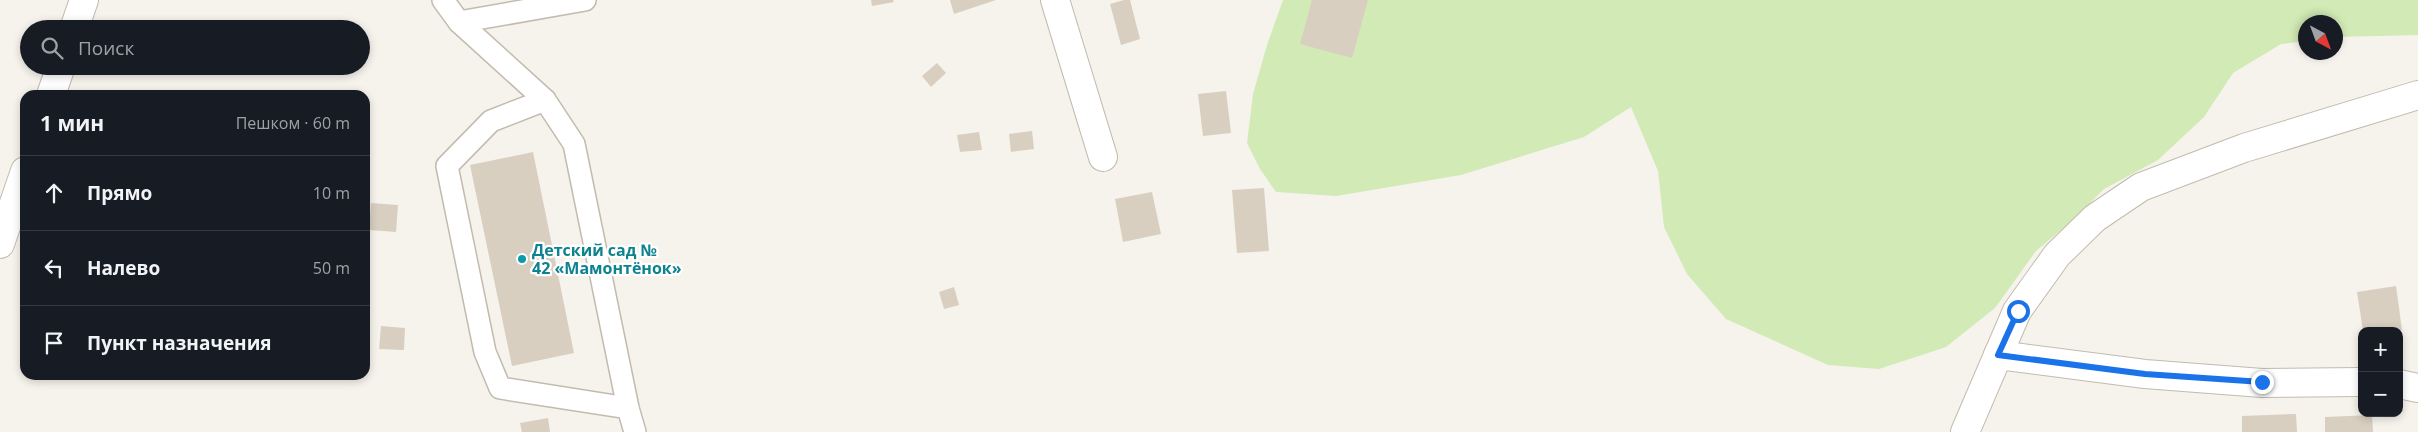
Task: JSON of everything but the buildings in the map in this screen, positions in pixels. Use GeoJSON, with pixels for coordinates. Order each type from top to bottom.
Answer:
{"type":"FeatureCollection","features":[{"type":"Feature","properties":{"kind":"street"},"geometry":{"type":"LineString","coordinates":[[77,20],[84,0]]}},
{"type":"Feature","properties":{"kind":"street"},"geometry":{"type":"LineString","coordinates":[[1055,0],[1103,157]]}},
{"type":"Feature","properties":{"kind":"street"},"geometry":{"type":"LineString","coordinates":[[53,90],[58,75]]}},
{"type":"Feature","properties":{"kind":"street"},"geometry":{"type":"LineString","coordinates":[[1965,432],[2018,311],[2057,256],[2095,218],[2141,188],[2244,148],[2418,94]]}},
{"type":"Feature","properties":{"kind":"street"},"geometry":{"type":"LineString","coordinates":[[0,244],[20,186]]}},
{"type":"Feature","properties":{"kind":"street"},"geometry":{"type":"LineString","coordinates":[[1998,355],[2145,374],[2262,382],[2358,382]]}},
{"type":"Feature","properties":{"kind":"street"},"geometry":{"type":"LineString","coordinates":[[2403,385],[2418,388]]}},
{"type":"Feature","properties":{"kind":"lane"},"geometry":{"type":"LineString","coordinates":[[443,0],[459,22],[545,100],[574,144],[628,408],[635,432]]}},
{"type":"Feature","properties":{"kind":"lane"},"geometry":{"type":"LineString","coordinates":[[459,22],[585,0]]}},
{"type":"Feature","properties":{"kind":"lane"},"geometry":{"type":"LineString","coordinates":[[545,100],[491,121],[447,166],[485,352],[500,388],[628,408]]}},
{"type":"Feature","properties":{"kind":"green space"},"geometry":{"type":"Polygon","coordinates":[[[1283,0],[2418,0],[2418,35],[2343,37],[2343,15],[2298,15],[2298,42],[2281,44],[2233,73],[2204,117],[2158,160],[2104,189],[2074,219],[2036,251],[1995,308],[1946,347],[1879,369],[1828,365],[1726,319],[1687,274],[1664,227],[1658,171],[1631,107],[1584,137],[1461,175],[1336,196],[1276,192],[1260,169],[1247,143],[1253,94],[1267,45],[1283,0]]]}},
{"type":"Feature","properties":{"kind":"place","name":"Детский сад № 42 «Мамонтёнок»"},"geometry":{"type":"Point","coordinates":[522,259]}},
{"type":"Feature","properties":{"kind":"route"},"geometry":{"type":"LineString","coordinates":[[2018,311],[1998,355],[2145,374],[2262,382]]}}]}
